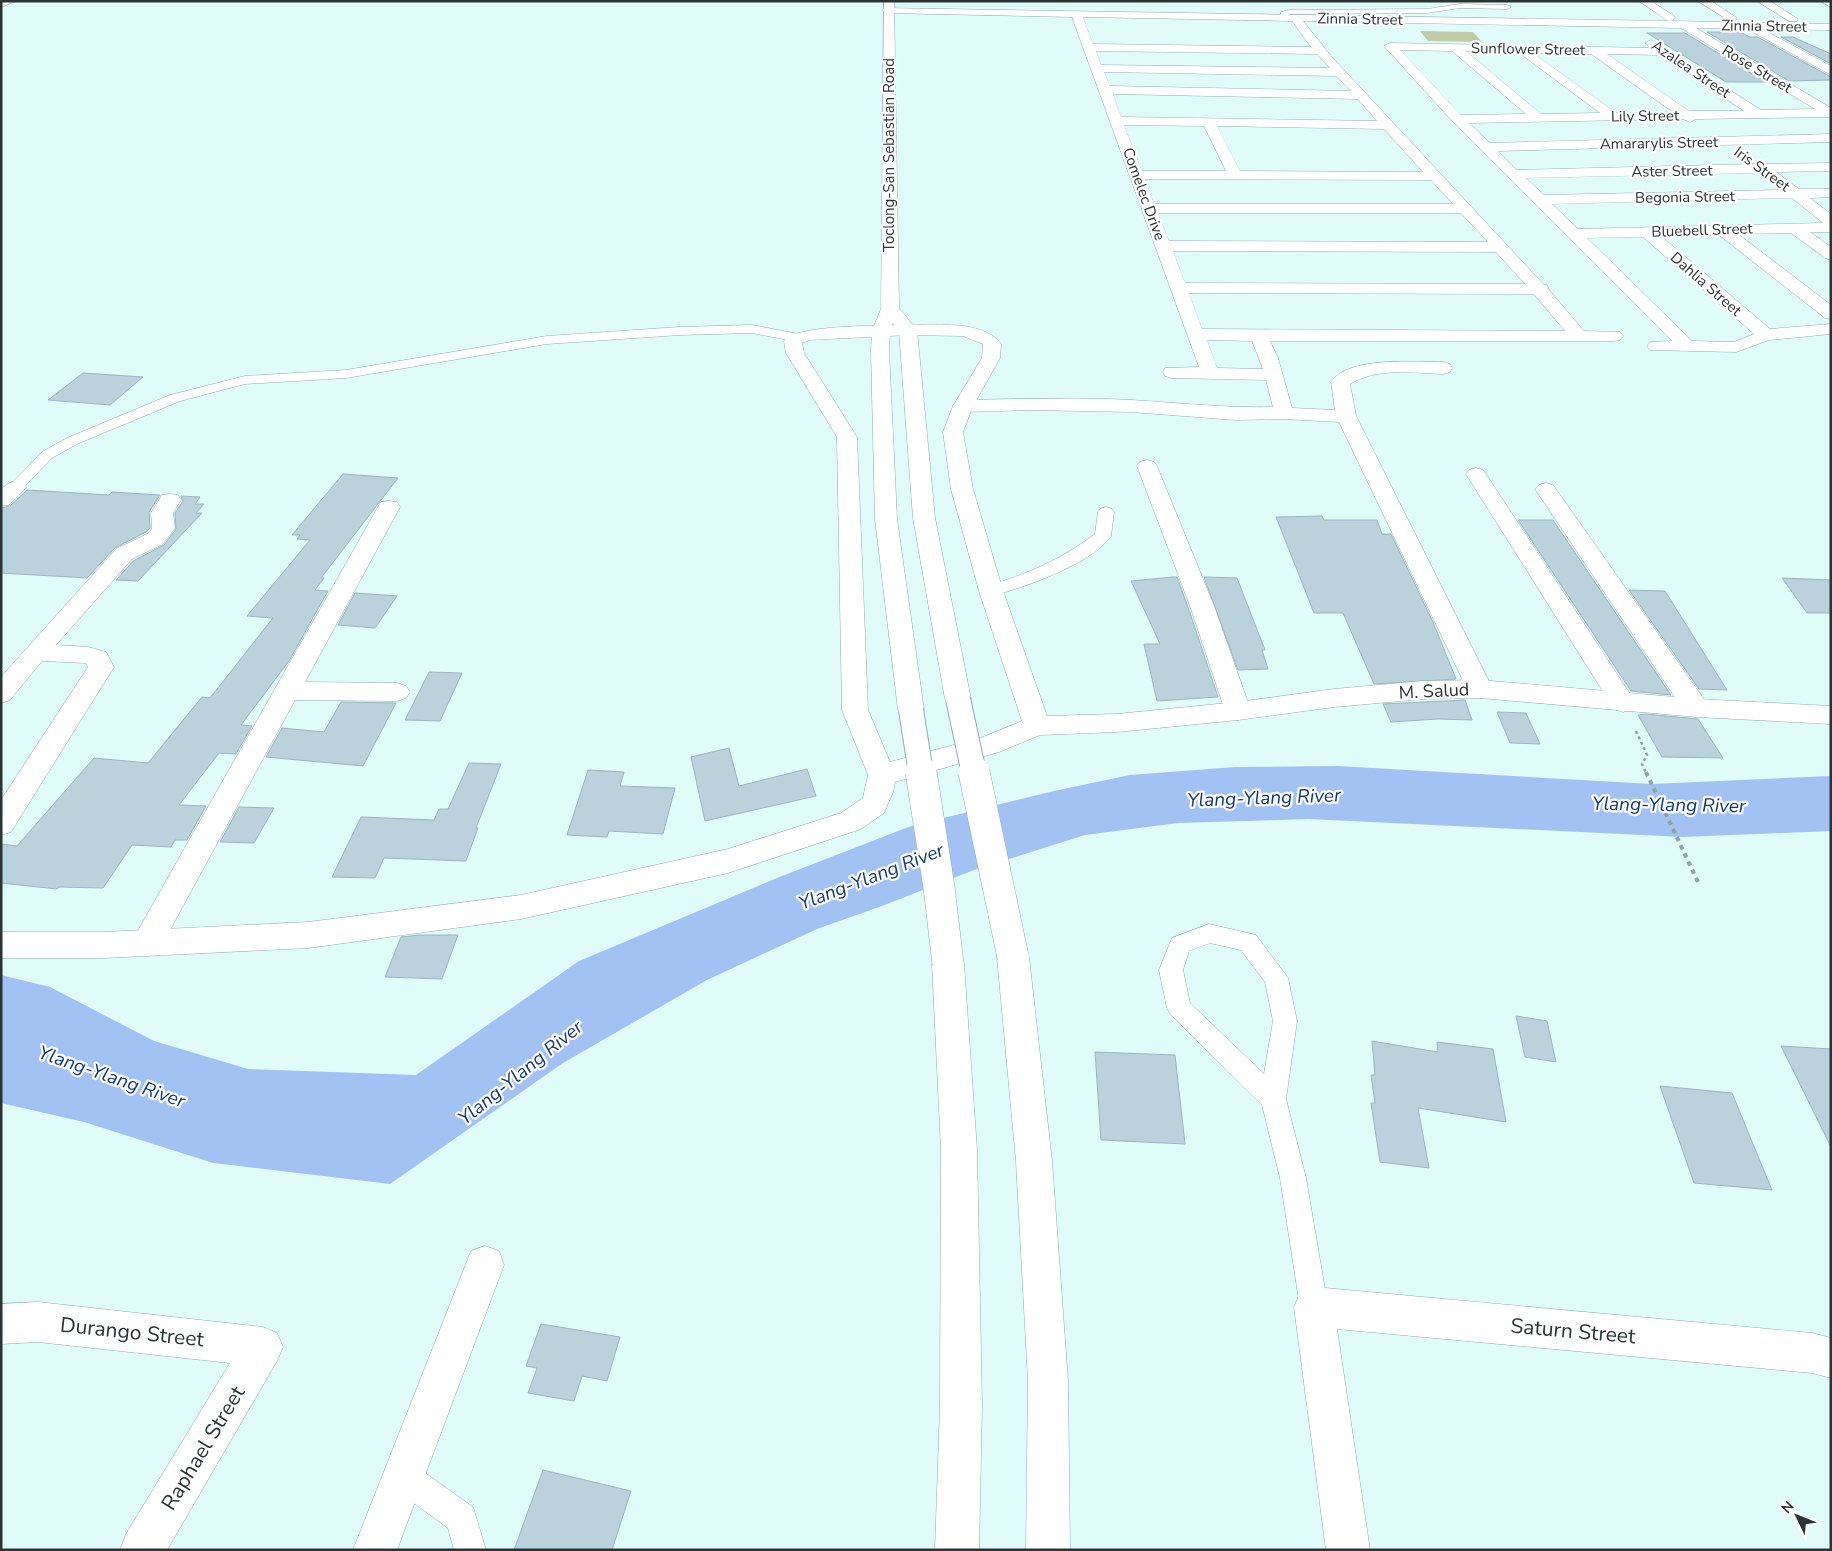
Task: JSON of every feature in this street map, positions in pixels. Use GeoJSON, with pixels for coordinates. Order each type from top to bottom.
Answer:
{"type":"FeatureCollection","features":[{"type":"Feature","properties":{"kind":"street"},"geometry":{"type":"LineString","coordinates":[[1644,1],[1670,18]]}},
{"type":"Feature","properties":{"kind":"street"},"geometry":{"type":"LineString","coordinates":[[1703,1],[1732,18]]}},
{"type":"Feature","properties":{"kind":"street"},"geometry":{"type":"LineString","coordinates":[[1762,1],[1793,19]]}},
{"type":"Feature","properties":{"kind":"street"},"geometry":{"type":"LineString","coordinates":[[1825,1],[1831,4]]}},
{"type":"Feature","properties":{"kind":"street","name":"Zinnia Street"},"geometry":{"type":"LineString","coordinates":[[889,6],[1083,23],[1294,24],[1620,21],[1684,25],[1828,29]]}},
{"type":"Feature","properties":{"kind":"street","name":"Toclong-San Sebastian Road"},"geometry":{"type":"LineString","coordinates":[[889,6],[890,309]]}},
{"type":"Feature","properties":{"kind":"street"},"geometry":{"type":"LineString","coordinates":[[1620,21],[1670,18],[1831,20]]}},
{"type":"Feature","properties":{"kind":"street","name":"Azalea Street"},"geometry":{"type":"LineString","coordinates":[[1620,21],[1758,114]]}},
{"type":"Feature","properties":{"kind":"street","name":"Comelec Drive"},"geometry":{"type":"LineString","coordinates":[[1083,23],[1089,47],[1118,120],[1210,373]]}},
{"type":"Feature","properties":{"kind":"street"},"geometry":{"type":"LineString","coordinates":[[1294,24],[1501,246],[1579,336]]}},
{"type":"Feature","properties":{"kind":"street","name":"Rose Street"},"geometry":{"type":"LineString","coordinates":[[1684,25],[1830,112]]}},
{"type":"Feature","properties":{"kind":"street"},"geometry":{"type":"LineString","coordinates":[[1748,26],[1831,71]]}},
{"type":"Feature","properties":{"kind":"street","name":"Sunflower Street"},"geometry":{"type":"LineString","coordinates":[[1458,119],[1390,46],[1665,52]]}},
{"type":"Feature","properties":{"kind":"street"},"geometry":{"type":"LineString","coordinates":[[1089,47],[1320,51]]}},
{"type":"Feature","properties":{"kind":"street"},"geometry":{"type":"LineString","coordinates":[[1454,47],[1538,118]]}},
{"type":"Feature","properties":{"kind":"street"},"geometry":{"type":"LineString","coordinates":[[1521,49],[1612,116]]}},
{"type":"Feature","properties":{"kind":"street","name":"Iris Street"},"geometry":{"type":"LineString","coordinates":[[1594,50],[1764,169],[1831,221]]}},
{"type":"Feature","properties":{"kind":"street"},"geometry":{"type":"LineString","coordinates":[[1097,68],[1339,72]]}},
{"type":"Feature","properties":{"kind":"street"},"geometry":{"type":"LineString","coordinates":[[1106,90],[1361,95]]}},
{"type":"Feature","properties":{"kind":"street","name":"Lily Street"},"geometry":{"type":"LineString","coordinates":[[1458,119],[1830,112]]}},
{"type":"Feature","properties":{"kind":"street"},"geometry":{"type":"LineString","coordinates":[[1458,119],[1686,345]]}},
{"type":"Feature","properties":{"kind":"street"},"geometry":{"type":"LineString","coordinates":[[1118,120],[1386,124]]}},
{"type":"Feature","properties":{"kind":"street"},"geometry":{"type":"LineString","coordinates":[[1208,122],[1235,175]]}},
{"type":"Feature","properties":{"kind":"street","name":"Amararylis Street"},"geometry":{"type":"LineString","coordinates":[[1486,147],[1831,138]]}},
{"type":"Feature","properties":{"kind":"street","name":"Aster Street"},"geometry":{"type":"LineString","coordinates":[[1513,174],[1831,167]]}},
{"type":"Feature","properties":{"kind":"street"},"geometry":{"type":"LineString","coordinates":[[1137,175],[1435,176]]}},
{"type":"Feature","properties":{"kind":"street","name":"Begonia Street"},"geometry":{"type":"LineString","coordinates":[[1540,200],[1831,193]]}},
{"type":"Feature","properties":{"kind":"street"},"geometry":{"type":"LineString","coordinates":[[1150,208],[1466,209]]}},
{"type":"Feature","properties":{"kind":"street","name":"Bluebell Street"},"geometry":{"type":"LineString","coordinates":[[1574,234],[1831,227]]}},
{"type":"Feature","properties":{"kind":"street"},"geometry":{"type":"LineString","coordinates":[[1794,228],[1831,255]]}},
{"type":"Feature","properties":{"kind":"street"},"geometry":{"type":"LineString","coordinates":[[1723,230],[1831,314]]}},
{"type":"Feature","properties":{"kind":"street","name":"Dahlia Street"},"geometry":{"type":"LineString","coordinates":[[1647,232],[1766,335]]}},
{"type":"Feature","properties":{"kind":"street"},"geometry":{"type":"LineString","coordinates":[[1163,246],[1501,246]]}},
{"type":"Feature","properties":{"kind":"street"},"geometry":{"type":"LineString","coordinates":[[1178,288],[1540,289]]}},
{"type":"Feature","properties":{"kind":"street"},"geometry":{"type":"LineString","coordinates":[[958,1550],[961,1406],[958,1150],[948,964],[939,887],[910,710],[886,519],[880,350],[881,331],[890,309],[908,330],[924,518],[958,699],[1013,957],[1034,1162],[1048,1381],[1048,1550]]}},
{"type":"Feature","properties":{"kind":"street"},"geometry":{"type":"LineString","coordinates":[[1656,346],[1736,347],[1766,335],[1831,329]]}},
{"type":"Feature","properties":{"kind":"street"},"geometry":{"type":"LineString","coordinates":[[1,945],[147,943],[308,935],[522,907],[728,861],[851,821],[874,805],[882,775],[855,710],[848,436],[795,353],[793,341],[807,335],[908,330],[965,331],[988,339],[992,344],[991,358],[963,406],[953,432],[960,479],[991,591],[1037,726]]}},
{"type":"Feature","properties":{"kind":"street"},"geometry":{"type":"LineString","coordinates":[[1195,334],[1259,336],[1614,336]]}},
{"type":"Feature","properties":{"kind":"street"},"geometry":{"type":"LineString","coordinates":[[1259,336],[1270,358],[1284,413]]}},
{"type":"Feature","properties":{"kind":"street"},"geometry":{"type":"LineString","coordinates":[[1444,368],[1383,367],[1349,374],[1340,382],[1346,416],[1480,689]]}},
{"type":"Feature","properties":{"kind":"street"},"geometry":{"type":"LineString","coordinates":[[1172,372],[1274,374]]}},
{"type":"Feature","properties":{"kind":"street"},"geometry":{"type":"LineString","coordinates":[[963,406],[1031,404],[1131,406],[1236,414],[1284,413],[1346,416]]}},
{"type":"Feature","properties":{"kind":"street"},"geometry":{"type":"LineString","coordinates":[[1147,466],[1202,606],[1238,711]]}},
{"type":"Feature","properties":{"kind":"street"},"geometry":{"type":"LineString","coordinates":[[1476,474],[1628,713]]}},
{"type":"Feature","properties":{"kind":"street"},"geometry":{"type":"LineString","coordinates":[[1546,489],[1697,708]]}},
{"type":"Feature","properties":{"kind":"street"},"geometry":{"type":"LineString","coordinates":[[1,694],[124,554],[155,539],[161,533],[164,528],[162,512],[170,500]]}},
{"type":"Feature","properties":{"kind":"street"},"geometry":{"type":"LineString","coordinates":[[147,943],[389,507]]}},
{"type":"Feature","properties":{"kind":"street"},"geometry":{"type":"LineString","coordinates":[[1,824],[101,667],[97,658],[88,655],[36,652]]}},
{"type":"Feature","properties":{"kind":"street","name":"M. Salud"},"geometry":{"type":"LineString","coordinates":[[882,775],[990,745],[1037,726],[1117,722],[1238,711],[1334,698],[1423,690],[1480,689],[1535,693],[1628,713],[1697,708],[1831,715]]}},
{"type":"Feature","properties":{"kind":"street"},"geometry":{"type":"LineString","coordinates":[[287,691],[397,692]]}},
{"type":"Feature","properties":{"kind":"street"},"geometry":{"type":"LineString","coordinates":[[375,1550],[484,1265]]}},
{"type":"Feature","properties":{"kind":"street"},"geometry":{"type":"LineString","coordinates":[[1314,1307],[1348,1550]]}},
{"type":"Feature","properties":{"kind":"street","name":"Saturn Street"},"geometry":{"type":"LineString","coordinates":[[1314,1307],[1812,1353],[1831,1358]]}},
{"type":"Feature","properties":{"kind":"street","name":"Durango Street"},"geometry":{"type":"LineString","coordinates":[[1,1324],[38,1322],[264,1346]]}},
{"type":"Feature","properties":{"kind":"street","name":"Raphael Street"},"geometry":{"type":"LineString","coordinates":[[142,1550],[264,1346]]}},
{"type":"Feature","properties":{"kind":"lane"},"geometry":{"type":"LineString","coordinates":[[1294,24],[1284,14],[1289,12],[1427,12],[1460,6],[1507,7]]}},
{"type":"Feature","properties":{"kind":"lane"},"geometry":{"type":"LineString","coordinates":[[9,494],[47,455],[72,441],[175,398],[244,380],[346,374],[547,340],[680,331],[752,329],[776,332],[799,338]]}},
{"type":"Feature","properties":{"kind":"lane"},"geometry":{"type":"LineString","coordinates":[[991,591],[1035,577],[1075,558],[1103,536],[1106,512]]}},
{"type":"Feature","properties":{"kind":"lane"},"geometry":{"type":"LineString","coordinates":[[1273,1099],[1179,1008],[1171,970],[1180,945],[1209,933],[1248,942],[1276,978],[1285,1021],[1273,1099],[1292,1178],[1314,1307]]}},
{"type":"Feature","properties":{"kind":"lane"},"geometry":{"type":"LineString","coordinates":[[403,1476],[462,1518],[470,1550]]}},
{"type":"Feature","properties":{"kind":"path"},"geometry":{"type":"LineString","coordinates":[[1628,713],[1647,754],[1642,764],[1698,882]]}},
{"type":"Feature","properties":{"kind":"green space"},"geometry":{"type":"Polygon","coordinates":[[[1420,31],[1473,32],[1482,42],[1428,41],[1420,31]]]}},
{"type":"Feature","properties":{"kind":"water","name":"Ylang-Ylang River"},"geometry":{"type":"Polygon","coordinates":[[[1338,766],[1652,784],[1831,776],[1831,831],[1683,837],[1309,819],[1178,823],[1085,835],[974,870],[817,929],[707,980],[563,1063],[390,1184],[213,1163],[84,1122],[1,1103],[1,975],[50,987],[154,1041],[248,1069],[416,1075],[579,961],[777,878],[911,826],[1054,791],[1130,775],[1235,767],[1338,766]]]}},
{"type":"Feature","properties":{"kind":"building"},"geometry":{"type":"Polygon","coordinates":[[[1707,32],[1740,32],[1750,37],[1758,37],[1831,77],[1831,80],[1789,81],[1707,32]]]}},
{"type":"Feature","properties":{"kind":"building"},"geometry":{"type":"Polygon","coordinates":[[[1647,33],[1685,33],[1766,82],[1726,82],[1647,33]]]}},
{"type":"Feature","properties":{"kind":"building"},"geometry":{"type":"Polygon","coordinates":[[[1781,37],[1793,37],[1831,54],[1831,64],[1781,37]]]}},
{"type":"Feature","properties":{"kind":"building"},"geometry":{"type":"Polygon","coordinates":[[[83,373],[143,377],[110,405],[48,400],[83,373]]]}},
{"type":"Feature","properties":{"kind":"building"},"geometry":{"type":"Polygon","coordinates":[[[343,474],[398,478],[321,578],[324,578],[315,590],[328,591],[289,661],[241,725],[252,726],[236,754],[219,753],[179,805],[206,806],[187,840],[175,840],[171,847],[132,845],[103,888],[59,887],[57,889],[1,883],[1,844],[17,846],[94,758],[148,763],[202,697],[210,698],[273,618],[247,616],[310,540],[297,539],[300,535],[292,535],[343,474]]]}},
{"type":"Feature","properties":{"kind":"building"},"geometry":{"type":"Polygon","coordinates":[[[27,490],[109,495],[112,492],[160,495],[149,512],[150,528],[115,548],[87,578],[1,573],[1,508],[10,506],[27,490]]]}},
{"type":"Feature","properties":{"kind":"building"},"geometry":{"type":"Polygon","coordinates":[[[181,496],[200,497],[195,504],[204,504],[196,513],[202,513],[138,581],[116,580],[133,561],[164,545],[176,529],[175,513],[183,501],[181,496]]]}},
{"type":"Feature","properties":{"kind":"building"},"geometry":{"type":"Polygon","coordinates":[[[1322,516],[1324,520],[1377,520],[1382,534],[1391,534],[1433,622],[1456,679],[1374,684],[1343,613],[1314,613],[1276,517],[1322,516]]]}},
{"type":"Feature","properties":{"kind":"building"},"geometry":{"type":"Polygon","coordinates":[[[1518,520],[1553,520],[1671,695],[1631,691],[1518,520]]]}},
{"type":"Feature","properties":{"kind":"building"},"geometry":{"type":"Polygon","coordinates":[[[1177,577],[1218,697],[1157,701],[1144,644],[1160,644],[1131,581],[1177,577]]]}},
{"type":"Feature","properties":{"kind":"building"},"geometry":{"type":"Polygon","coordinates":[[[1204,577],[1237,578],[1265,650],[1262,650],[1268,669],[1238,670],[1204,577]]]}},
{"type":"Feature","properties":{"kind":"building"},"geometry":{"type":"Polygon","coordinates":[[[1782,578],[1831,580],[1831,613],[1807,613],[1782,578]]]}},
{"type":"Feature","properties":{"kind":"building"},"geometry":{"type":"Polygon","coordinates":[[[1629,590],[1665,591],[1727,690],[1699,689],[1629,590]]]}},
{"type":"Feature","properties":{"kind":"building"},"geometry":{"type":"Polygon","coordinates":[[[355,593],[397,596],[375,628],[338,625],[355,593]]]}},
{"type":"Feature","properties":{"kind":"building"},"geometry":{"type":"Polygon","coordinates":[[[429,672],[462,673],[440,721],[405,720],[429,672]]]}},
{"type":"Feature","properties":{"kind":"building"},"geometry":{"type":"Polygon","coordinates":[[[1465,700],[1472,720],[1438,719],[1391,722],[1383,704],[1465,700]]]}},
{"type":"Feature","properties":{"kind":"building"},"geometry":{"type":"Polygon","coordinates":[[[341,702],[396,703],[363,766],[266,757],[282,728],[324,732],[341,702]]]}},
{"type":"Feature","properties":{"kind":"building"},"geometry":{"type":"Polygon","coordinates":[[[1497,712],[1526,713],[1540,744],[1510,743],[1497,712]]]}},
{"type":"Feature","properties":{"kind":"building"},"geometry":{"type":"Polygon","coordinates":[[[1646,714],[1698,719],[1723,758],[1662,757],[1638,715],[1646,714]]]}},
{"type":"Feature","properties":{"kind":"building"},"geometry":{"type":"Polygon","coordinates":[[[729,748],[739,786],[807,769],[816,796],[705,821],[691,757],[729,748]]]}},
{"type":"Feature","properties":{"kind":"building"},"geometry":{"type":"Polygon","coordinates":[[[469,763],[501,764],[476,828],[478,828],[466,861],[384,858],[375,878],[332,877],[361,817],[434,820],[439,809],[448,809],[469,763]]]}},
{"type":"Feature","properties":{"kind":"building"},"geometry":{"type":"Polygon","coordinates":[[[588,770],[624,772],[620,786],[675,788],[663,834],[609,831],[607,837],[567,835],[588,770]]]}},
{"type":"Feature","properties":{"kind":"building"},"geometry":{"type":"Polygon","coordinates":[[[239,807],[274,808],[254,843],[220,842],[239,807]]]}},
{"type":"Feature","properties":{"kind":"building"},"geometry":{"type":"Polygon","coordinates":[[[458,935],[442,979],[385,977],[401,937],[458,935]]]}},
{"type":"Feature","properties":{"kind":"building"},"geometry":{"type":"Polygon","coordinates":[[[1516,1016],[1547,1021],[1556,1062],[1525,1057],[1516,1016]]]}},
{"type":"Feature","properties":{"kind":"building"},"geometry":{"type":"Polygon","coordinates":[[[1372,1041],[1438,1052],[1437,1042],[1493,1049],[1506,1122],[1418,1108],[1429,1168],[1380,1162],[1371,1103],[1375,1103],[1371,1075],[1375,1075],[1372,1041]]]}},
{"type":"Feature","properties":{"kind":"building"},"geometry":{"type":"Polygon","coordinates":[[[1781,1046],[1831,1049],[1831,1147],[1781,1046]]]}},
{"type":"Feature","properties":{"kind":"building"},"geometry":{"type":"Polygon","coordinates":[[[1095,1052],[1175,1055],[1185,1144],[1101,1140],[1095,1052]]]}},
{"type":"Feature","properties":{"kind":"building"},"geometry":{"type":"Polygon","coordinates":[[[1660,1086],[1732,1093],[1772,1190],[1694,1183],[1660,1086]]]}},
{"type":"Feature","properties":{"kind":"building"},"geometry":{"type":"Polygon","coordinates":[[[541,1324],[620,1337],[607,1381],[582,1376],[574,1401],[528,1393],[537,1368],[526,1366],[541,1324]]]}},
{"type":"Feature","properties":{"kind":"building"},"geometry":{"type":"Polygon","coordinates":[[[543,1470],[631,1491],[612,1550],[514,1550],[543,1470]]]}}]}
